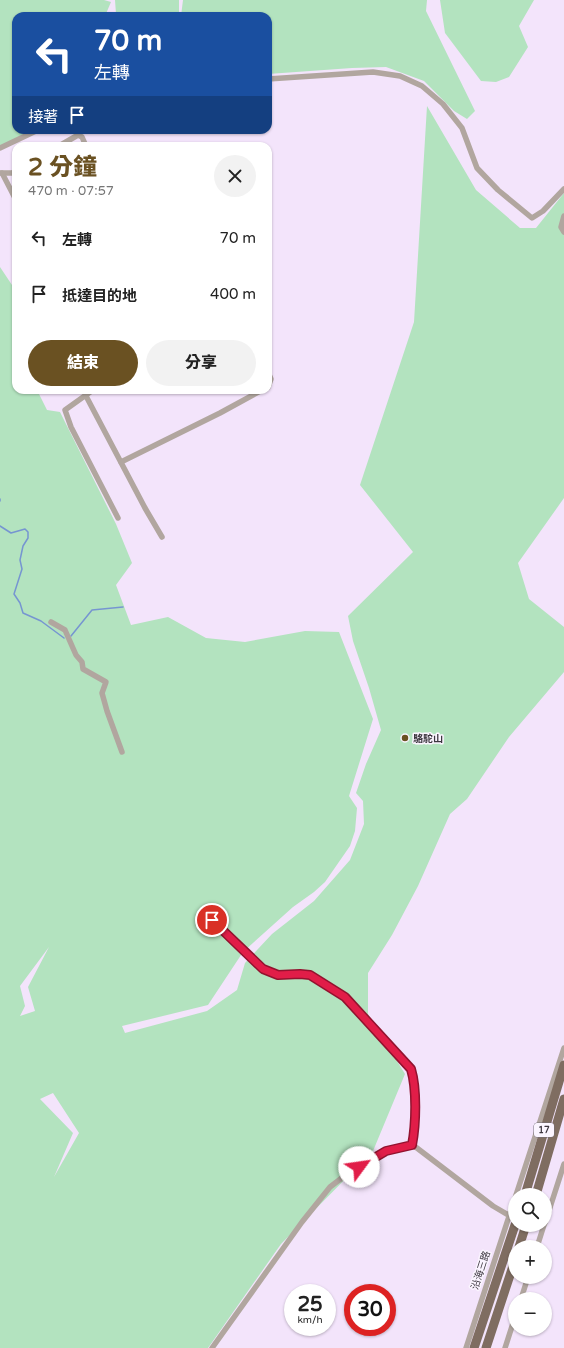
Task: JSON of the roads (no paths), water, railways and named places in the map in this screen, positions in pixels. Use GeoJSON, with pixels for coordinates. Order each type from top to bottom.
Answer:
{"type":"FeatureCollection","features":[{"type":"Feature","properties":{"kind":"main road","name":"17"},"geometry":{"type":"LineString","coordinates":[[527,1188],[564,1065]]}},
{"type":"Feature","properties":{"kind":"main road","name":"17"},"geometry":{"type":"LineString","coordinates":[[538,1188],[564,1099]]}},
{"type":"Feature","properties":{"kind":"main road","name":"沿海三路"},"geometry":{"type":"LineString","coordinates":[[474,1348],[513,1232]]}},
{"type":"Feature","properties":{"kind":"main road"},"geometry":{"type":"LineString","coordinates":[[486,1348],[508,1281]]}},
{"type":"Feature","properties":{"kind":"street"},"geometry":{"type":"LineString","coordinates":[[272,79],[373,72],[400,76],[422,86],[443,104],[462,128],[477,168],[498,190],[532,218],[543,211],[564,189]]}},
{"type":"Feature","properties":{"kind":"street"},"geometry":{"type":"LineString","coordinates":[[13,142],[30,134]]}},
{"type":"Feature","properties":{"kind":"street"},"geometry":{"type":"LineString","coordinates":[[66,142],[78,135],[82,137],[84,142]]}},
{"type":"Feature","properties":{"kind":"street"},"geometry":{"type":"LineString","coordinates":[[0,148],[12,142]]}},
{"type":"Feature","properties":{"kind":"street"},"geometry":{"type":"LineString","coordinates":[[12,173],[1,173],[12,193]]}},
{"type":"Feature","properties":{"kind":"street"},"geometry":{"type":"LineString","coordinates":[[564,216],[562,227],[564,232]]}},
{"type":"Feature","properties":{"kind":"street"},"geometry":{"type":"LineString","coordinates":[[88,394],[65,410],[71,427],[118,518]]}},
{"type":"Feature","properties":{"kind":"street"},"geometry":{"type":"LineString","coordinates":[[121,462],[220,413],[255,394]]}},
{"type":"Feature","properties":{"kind":"street"},"geometry":{"type":"LineString","coordinates":[[86,396],[145,508],[162,537]]}},
{"type":"Feature","properties":{"kind":"street"},"geometry":{"type":"LineString","coordinates":[[51,622],[65,630],[76,655],[82,662],[83,669],[106,682],[102,693],[122,752]]}},
{"type":"Feature","properties":{"kind":"street"},"geometry":{"type":"LineString","coordinates":[[212,920],[263,969],[278,975],[310,975],[345,997],[411,1069],[414,1080],[415,1132],[412,1145]]}},
{"type":"Feature","properties":{"kind":"street"},"geometry":{"type":"LineString","coordinates":[[518,1188],[564,1048]]}},
{"type":"Feature","properties":{"kind":"street"},"geometry":{"type":"LineString","coordinates":[[212,1348],[302,1222],[330,1187],[347,1174],[386,1151],[412,1145],[493,1206],[508,1215]]}},
{"type":"Feature","properties":{"kind":"street"},"geometry":{"type":"LineString","coordinates":[[552,1202],[564,1164]]}},
{"type":"Feature","properties":{"kind":"street","name":"沿海三路"},"geometry":{"type":"LineString","coordinates":[[466,1348],[508,1229]]}},
{"type":"Feature","properties":{"kind":"street"},"geometry":{"type":"LineString","coordinates":[[505,1348],[509,1336]]}},
{"type":"Feature","properties":{"kind":"waterway"},"geometry":{"type":"LineString","coordinates":[[0,526],[11,533],[25,529],[28,532],[28,538],[23,546],[20,560],[22,569],[14,594],[20,603],[23,613],[41,621],[64,638]]}},
{"type":"Feature","properties":{"kind":"waterway"},"geometry":{"type":"LineString","coordinates":[[71,636],[92,610],[123,607]]}},
{"type":"Feature","properties":{"kind":"place","name":"駱駝山"},"geometry":{"type":"Point","coordinates":[405,738]}}]}
